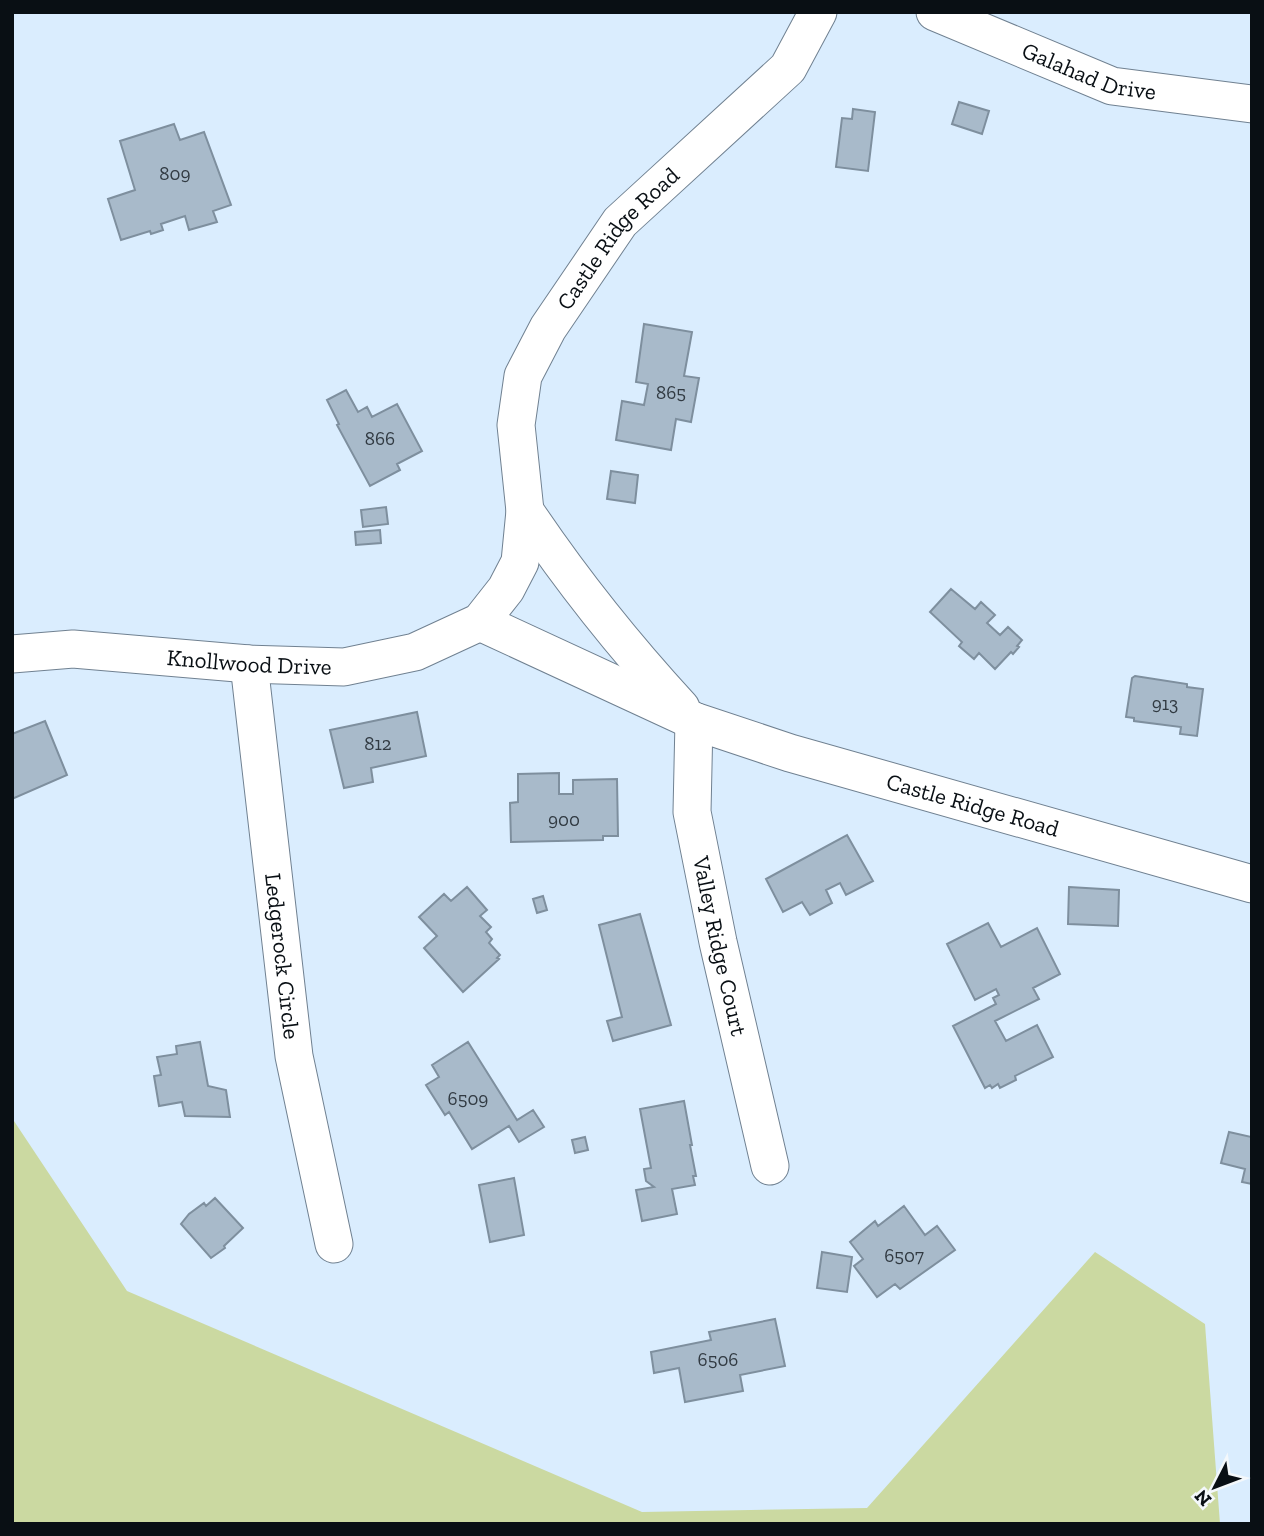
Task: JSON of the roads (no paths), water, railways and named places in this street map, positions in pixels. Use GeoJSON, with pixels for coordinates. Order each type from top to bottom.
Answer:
{"type":"FeatureCollection","features":[{"type":"Feature","properties":{"kind":"street","name":"Castle Ridge Road"},"geometry":{"type":"LineString","coordinates":[[818,12],[788,68],[620,222],[548,328],[523,376],[516,425],[525,511],[520,562],[506,589],[480,622],[694,721],[803,757],[1252,884]]}},
{"type":"Feature","properties":{"kind":"street","name":"Galahad Drive"},"geometry":{"type":"LineString","coordinates":[[935,12],[1112,86],[1252,104]]}},
{"type":"Feature","properties":{"kind":"street","name":"Castle Ridge Road"},"geometry":{"type":"LineString","coordinates":[[525,511],[565,570],[651,675],[694,721]]}},
{"type":"Feature","properties":{"kind":"street","name":"Knollwood Drive"},"geometry":{"type":"LineString","coordinates":[[12,654],[73,649],[249,664],[344,667],[415,652],[480,622]]}},
{"type":"Feature","properties":{"kind":"street","name":"Ledgerock Circle"},"geometry":{"type":"LineString","coordinates":[[249,664],[294,1056],[334,1244]]}},
{"type":"Feature","properties":{"kind":"street","name":"Valley Ridge Court"},"geometry":{"type":"LineString","coordinates":[[694,721],[692,811],[718,942],[770,1166]]}}]}
